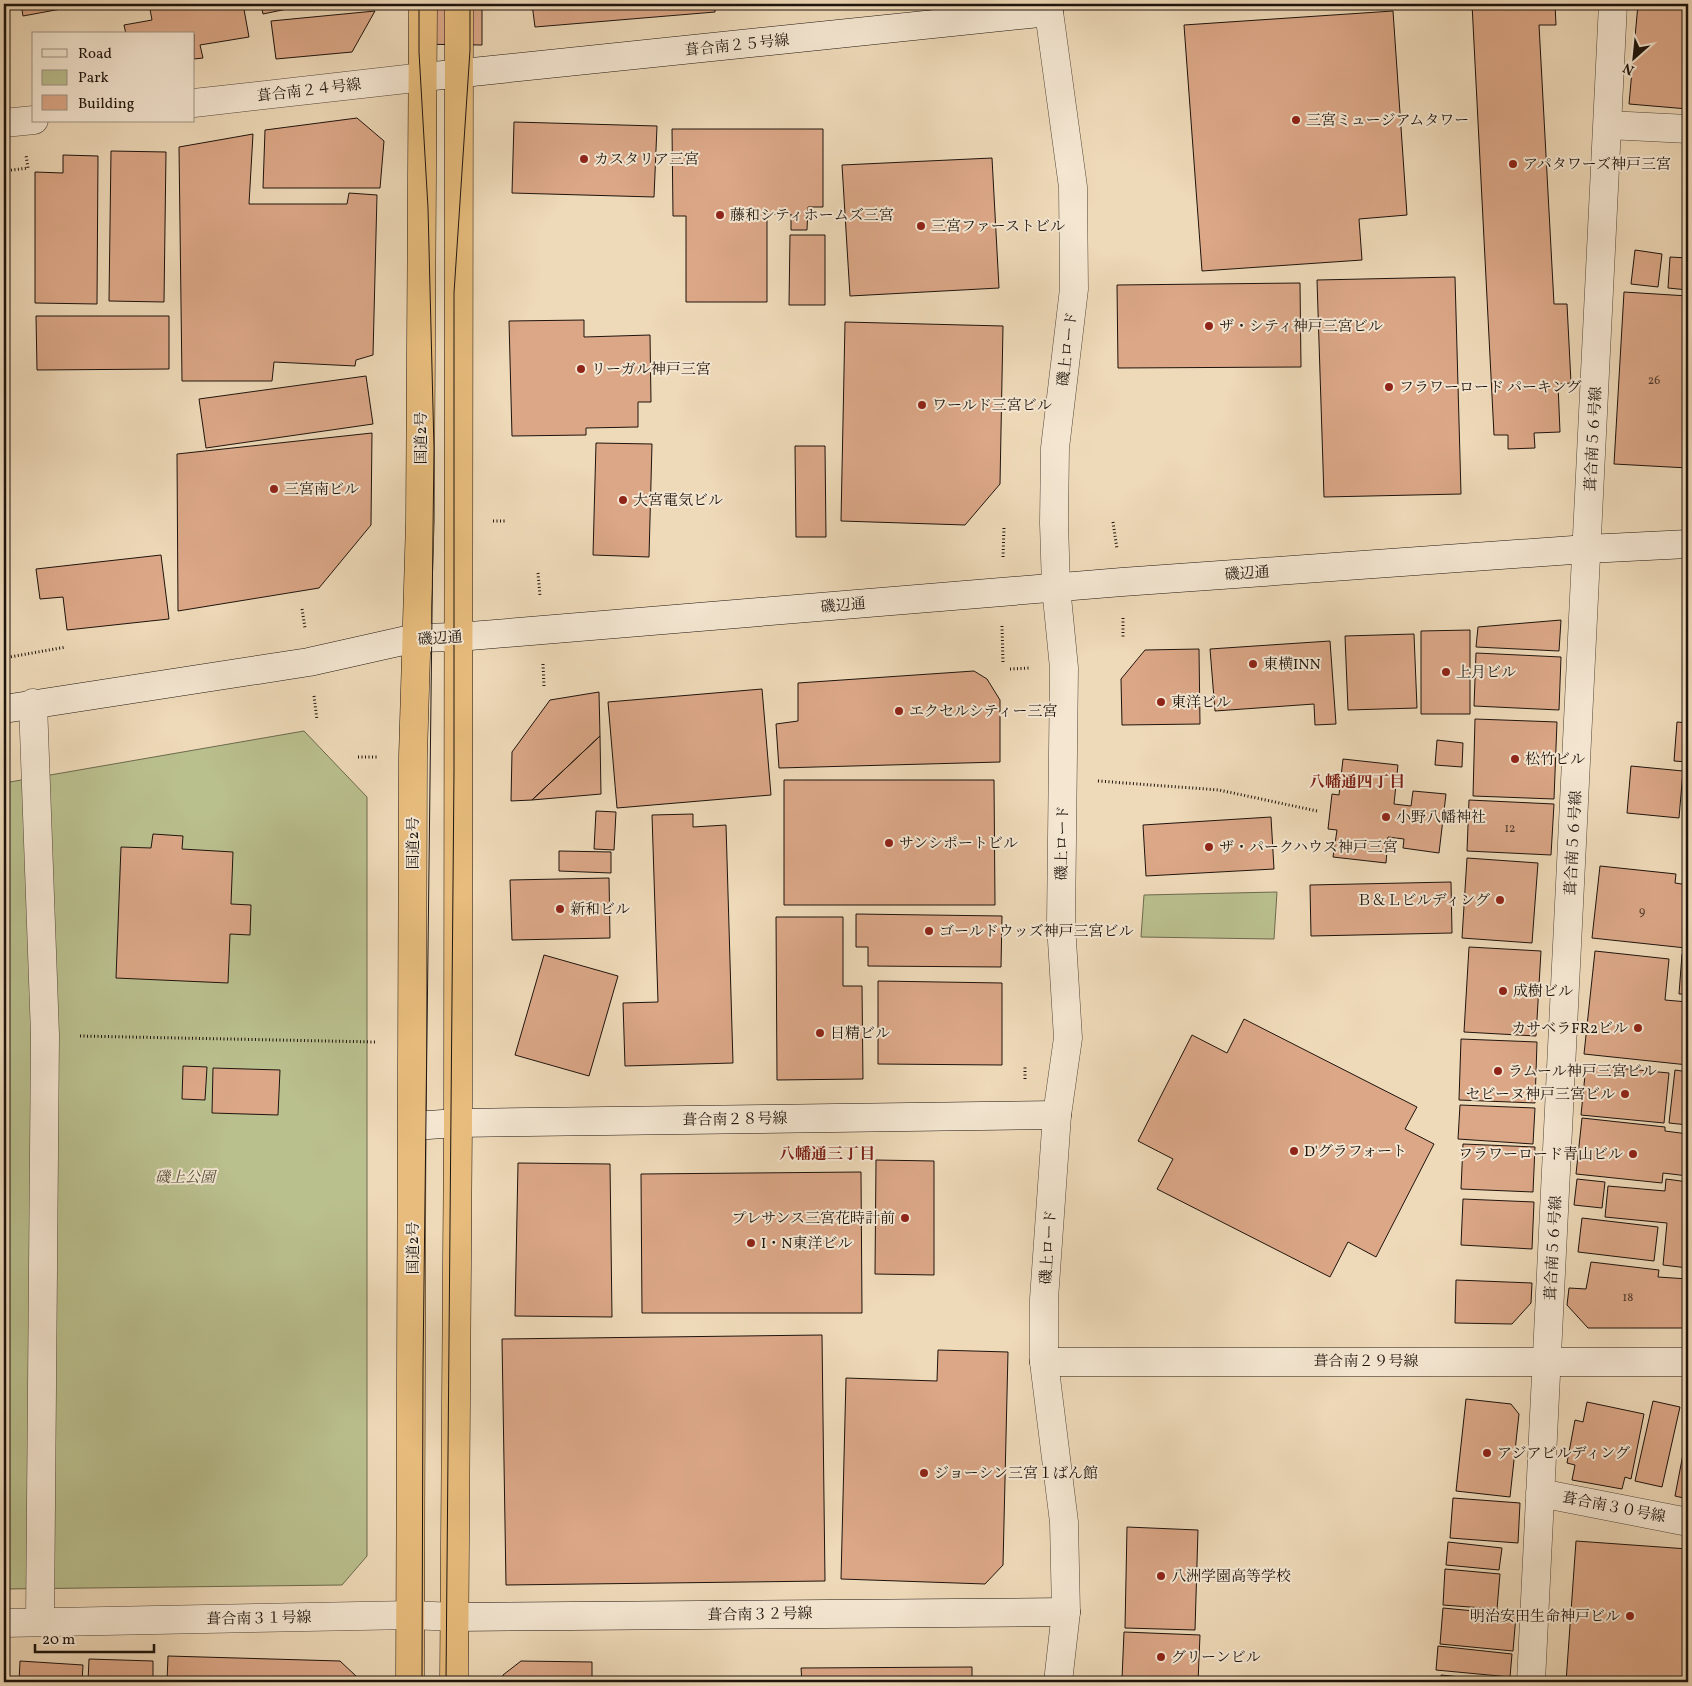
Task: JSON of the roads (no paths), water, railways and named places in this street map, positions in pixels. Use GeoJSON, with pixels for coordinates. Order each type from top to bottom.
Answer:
{"type":"FeatureCollection","features":[{"type":"Feature","properties":{"kind":"highway","name":"国道2号"},"geometry":{"type":"LineString","coordinates":[[410,1682],[412,1615],[413,756],[420,521],[423,4]]}},
{"type":"Feature","properties":{"kind":"highway"},"geometry":{"type":"LineString","coordinates":[[454,1682],[458,1123],[459,4]]}},
{"type":"Feature","properties":{"kind":"street","name":"葺合南５６号線"},"geometry":{"type":"LineString","coordinates":[[1531,1682],[1613,4]]}},
{"type":"Feature","properties":{"kind":"street","name":"葺合南２５号線"},"geometry":{"type":"LineString","coordinates":[[424,77],[1049,8]]}},
{"type":"Feature","properties":{"kind":"street","name":"磯上ロード"},"geometry":{"type":"LineString","coordinates":[[1049,8],[1073,187],[1074,242],[1074,289],[1055,448],[1054,523],[1056,588],[1064,668],[1061,924],[1068,1038],[1057,1115],[1044,1299],[1044,1362],[1064,1522],[1066,1612],[1058,1682]]}},
{"type":"Feature","properties":{"kind":"street","name":"葺合南２４号線"},"geometry":{"type":"LineString","coordinates":[[195,103],[424,77]]}},
{"type":"Feature","properties":{"kind":"street"},"geometry":{"type":"LineString","coordinates":[[4,123],[32,120]]}},
{"type":"Feature","properties":{"kind":"street"},"geometry":{"type":"LineString","coordinates":[[1608,125],[1688,129]]}},
{"type":"Feature","properties":{"kind":"street","name":"磯辺通"},"geometry":{"type":"LineString","coordinates":[[4,709],[33,703],[309,662],[416,638],[458,637],[1056,588],[1587,549],[1688,544]]}},
{"type":"Feature","properties":{"kind":"street"},"geometry":{"type":"LineString","coordinates":[[33,703],[45,1035],[40,1622]]}},
{"type":"Feature","properties":{"kind":"street","name":"葺合南２８号線"},"geometry":{"type":"LineString","coordinates":[[413,1126],[458,1123],[1057,1115]]}},
{"type":"Feature","properties":{"kind":"street","name":"葺合南２９号線"},"geometry":{"type":"LineString","coordinates":[[1044,1362],[1688,1362]]}},
{"type":"Feature","properties":{"kind":"street","name":"葺合南３０号線"},"geometry":{"type":"LineString","coordinates":[[1540,1493],[1688,1522]]}},
{"type":"Feature","properties":{"kind":"street","name":"葺合南３２号線"},"geometry":{"type":"LineString","coordinates":[[454,1617],[1066,1612]]}},
{"type":"Feature","properties":{"kind":"street","name":"葺合南３１号線"},"geometry":{"type":"LineString","coordinates":[[4,1623],[412,1615],[454,1617]]}},
{"type":"Feature","properties":{"kind":"tram line"},"geometry":{"type":"LineString","coordinates":[[419,4],[419,52],[428,208],[434,449],[423,1368],[422,1682]]}},
{"type":"Feature","properties":{"kind":"tram line"},"geometry":{"type":"LineString","coordinates":[[446,1682],[454,771],[454,293],[470,50],[470,4]]}},
{"type":"Feature","properties":{"kind":"place","name":"三宮ミュージアムタワー"},"geometry":{"type":"Point","coordinates":[1296,120]}},
{"type":"Feature","properties":{"kind":"place","name":"カスタリア三宮"},"geometry":{"type":"Point","coordinates":[584,159]}},
{"type":"Feature","properties":{"kind":"place","name":"アパタワーズ神戸三宮"},"geometry":{"type":"Point","coordinates":[1513,164]}},
{"type":"Feature","properties":{"kind":"place","name":"藤和シティホームズ三宮"},"geometry":{"type":"Point","coordinates":[720,215]}},
{"type":"Feature","properties":{"kind":"place","name":"三宮ファーストビル"},"geometry":{"type":"Point","coordinates":[921,226]}},
{"type":"Feature","properties":{"kind":"place","name":"ザ・シティ神戸三宮ビル"},"geometry":{"type":"Point","coordinates":[1209,326]}},
{"type":"Feature","properties":{"kind":"place","name":"リーガル神戸三宮"},"geometry":{"type":"Point","coordinates":[581,369]}},
{"type":"Feature","properties":{"kind":"place","name":"フラワーロード パーキング"},"geometry":{"type":"Point","coordinates":[1389,387]}},
{"type":"Feature","properties":{"kind":"place","name":"ワールド三宮ビル"},"geometry":{"type":"Point","coordinates":[922,405]}},
{"type":"Feature","properties":{"kind":"place","name":"三宮南ビル"},"geometry":{"type":"Point","coordinates":[274,489]}},
{"type":"Feature","properties":{"kind":"place","name":"大宮電気ビル"},"geometry":{"type":"Point","coordinates":[623,500]}},
{"type":"Feature","properties":{"kind":"place","name":"東横INN"},"geometry":{"type":"Point","coordinates":[1253,664]}},
{"type":"Feature","properties":{"kind":"place","name":"上月ビル"},"geometry":{"type":"Point","coordinates":[1446,672]}},
{"type":"Feature","properties":{"kind":"place","name":"東洋ビル"},"geometry":{"type":"Point","coordinates":[1161,702]}},
{"type":"Feature","properties":{"kind":"place","name":"エクセルシティー三宮"},"geometry":{"type":"Point","coordinates":[899,711]}},
{"type":"Feature","properties":{"kind":"place","name":"松竹ビル"},"geometry":{"type":"Point","coordinates":[1515,759]}},
{"type":"Feature","properties":{"kind":"place","name":"小野八幡神社"},"geometry":{"type":"Point","coordinates":[1386,817]}},
{"type":"Feature","properties":{"kind":"place","name":"サンシポートビル"},"geometry":{"type":"Point","coordinates":[889,843]}},
{"type":"Feature","properties":{"kind":"place","name":"ザ・パークハウス神戸三宮"},"geometry":{"type":"Point","coordinates":[1209,847]}},
{"type":"Feature","properties":{"kind":"place","name":"Ｂ＆Ｌビルディング"},"geometry":{"type":"Point","coordinates":[1500,900]}},
{"type":"Feature","properties":{"kind":"place","name":"新和ビル"},"geometry":{"type":"Point","coordinates":[560,909]}},
{"type":"Feature","properties":{"kind":"place","name":"ゴールドウッズ神戸三宮ビル"},"geometry":{"type":"Point","coordinates":[929,931]}},
{"type":"Feature","properties":{"kind":"place","name":"成樹ビル"},"geometry":{"type":"Point","coordinates":[1503,991]}},
{"type":"Feature","properties":{"kind":"place","name":"カサベラFR2ビル"},"geometry":{"type":"Point","coordinates":[1638,1028]}},
{"type":"Feature","properties":{"kind":"place","name":"日精ビル"},"geometry":{"type":"Point","coordinates":[820,1033]}},
{"type":"Feature","properties":{"kind":"place","name":"ラムール神戸三宮ビル"},"geometry":{"type":"Point","coordinates":[1498,1071]}},
{"type":"Feature","properties":{"kind":"place","name":"セビーヌ神戸三宮ビル"},"geometry":{"type":"Point","coordinates":[1625,1094]}},
{"type":"Feature","properties":{"kind":"place","name":"D'グラフォート"},"geometry":{"type":"Point","coordinates":[1294,1151]}},
{"type":"Feature","properties":{"kind":"place","name":"フラワーロード青山ビル"},"geometry":{"type":"Point","coordinates":[1633,1154]}},
{"type":"Feature","properties":{"kind":"place","name":"プレサンス三宮花時計前"},"geometry":{"type":"Point","coordinates":[905,1218]}},
{"type":"Feature","properties":{"kind":"place","name":"I・N東洋ビル"},"geometry":{"type":"Point","coordinates":[751,1243]}},
{"type":"Feature","properties":{"kind":"place","name":"アジアビルディング"},"geometry":{"type":"Point","coordinates":[1487,1453]}},
{"type":"Feature","properties":{"kind":"place","name":"ジョーシン三宮１ばん館"},"geometry":{"type":"Point","coordinates":[924,1473]}},
{"type":"Feature","properties":{"kind":"place","name":"八洲学園高等学校"},"geometry":{"type":"Point","coordinates":[1161,1576]}},
{"type":"Feature","properties":{"kind":"place","name":"明治安田生命神戸ビル"},"geometry":{"type":"Point","coordinates":[1630,1616]}},
{"type":"Feature","properties":{"kind":"place","name":"グリーンビル"},"geometry":{"type":"Point","coordinates":[1161,1657]}},
{"type":"Feature","properties":{"kind":"district","name":"八幡通四丁目"},"geometry":{"type":"Point","coordinates":[1357,781]}},
{"type":"Feature","properties":{"kind":"district","name":"八幡通三丁目"},"geometry":{"type":"Point","coordinates":[827,1153]}},
{"type":"Feature","properties":{"kind":"park label","name":"磯上公園"},"geometry":{"type":"Point","coordinates":[185,1177]}}]}
